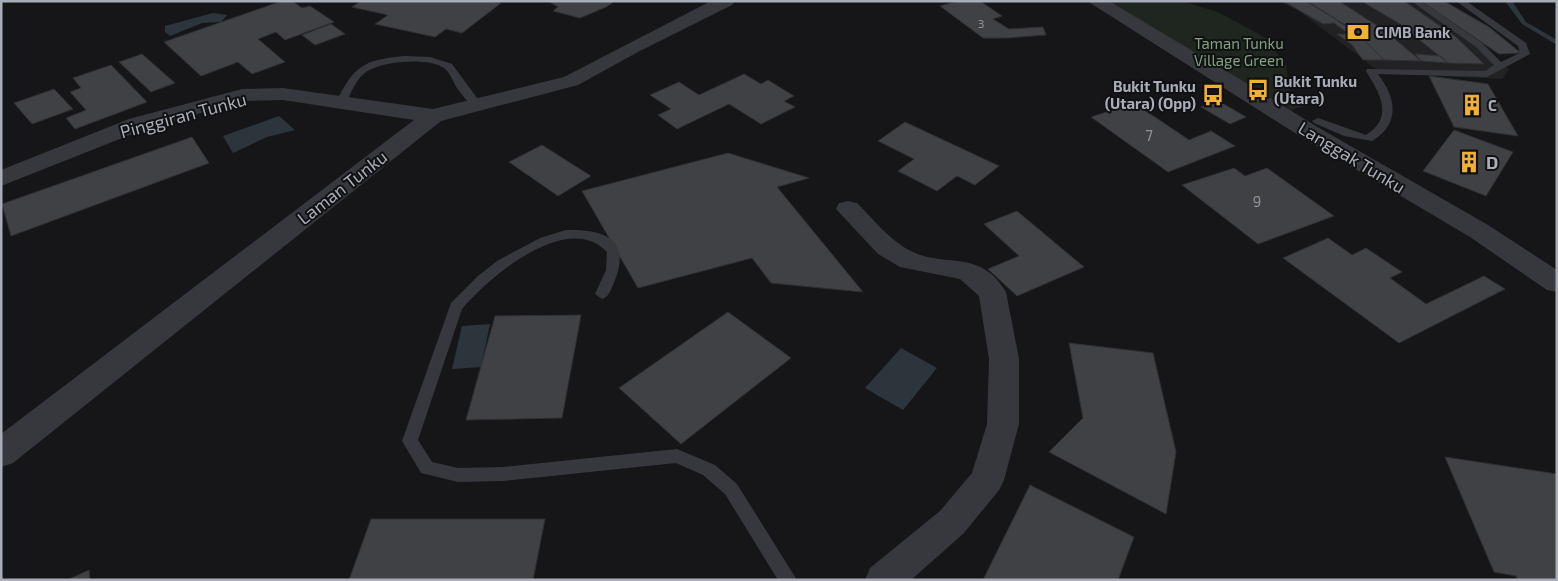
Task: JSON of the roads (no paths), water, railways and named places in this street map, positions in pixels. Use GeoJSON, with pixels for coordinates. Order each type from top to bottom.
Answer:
{"type":"FeatureCollection","features":[{"type":"Feature","properties":{"kind":"street","name":"Laman Tunku"},"geometry":{"type":"LineString","coordinates":[[1,453],[433,116],[570,81],[631,48],[726,1]]}},
{"type":"Feature","properties":{"kind":"street","name":"Langgak Tunku"},"geometry":{"type":"LineString","coordinates":[[1096,1],[1246,91],[1315,123],[1557,283]]}},
{"type":"Feature","properties":{"kind":"street","name":"Pinggiran Tunku"},"geometry":{"type":"LineString","coordinates":[[1,180],[137,124],[242,95],[283,94],[433,116]]}},
{"type":"Feature","properties":{"kind":"street"},"geometry":{"type":"LineString","coordinates":[[848,209],[887,248],[909,261],[968,271],[992,292],[1004,359],[1003,424],[987,480],[952,522],[883,580]]}},
{"type":"Feature","properties":{"kind":"lane"},"geometry":{"type":"LineString","coordinates":[[1415,1],[1479,45],[1500,66]]}},
{"type":"Feature","properties":{"kind":"lane"},"geometry":{"type":"LineString","coordinates":[[1315,123],[1348,134],[1368,138],[1378,134],[1387,120],[1386,94],[1371,71],[1487,74],[1525,54],[1523,45],[1460,1]]}},
{"type":"Feature","properties":{"kind":"lane"},"geometry":{"type":"LineString","coordinates":[[341,102],[352,81],[362,70],[375,63],[410,59],[439,61],[449,66],[458,82],[478,106]]}},
{"type":"Feature","properties":{"kind":"lane"},"geometry":{"type":"LineString","coordinates":[[602,294],[613,270],[614,251],[603,240],[586,234],[560,235],[530,247],[496,269],[466,294],[456,307],[410,441],[427,468],[458,475],[502,474],[676,456],[709,470],[731,489],[788,580]]}},
{"type":"Feature","properties":{"kind":"waterway"},"geometry":{"type":"LineString","coordinates":[[1508,1],[1524,23],[1557,43]]}},
{"type":"Feature","properties":{"kind":"place","name":"CIMB Bank"},"geometry":{"type":"Point","coordinates":[1358,32]}},
{"type":"Feature","properties":{"kind":"place","name":"Bukit Tunku (Utara)"},"geometry":{"type":"Point","coordinates":[1258,90]}},
{"type":"Feature","properties":{"kind":"place","name":"Bukit Tunku (Utara) (Opp)"},"geometry":{"type":"Point","coordinates":[1213,95]}},
{"type":"Feature","properties":{"kind":"place","name":"C"},"geometry":{"type":"Point","coordinates":[1472,105]}},
{"type":"Feature","properties":{"kind":"place","name":"D"},"geometry":{"type":"Point","coordinates":[1469,162]}},
{"type":"Feature","properties":{"kind":"park label","name":"Taman Tunku Village Green"},"geometry":{"type":"Point","coordinates":[1239,52]}}]}
